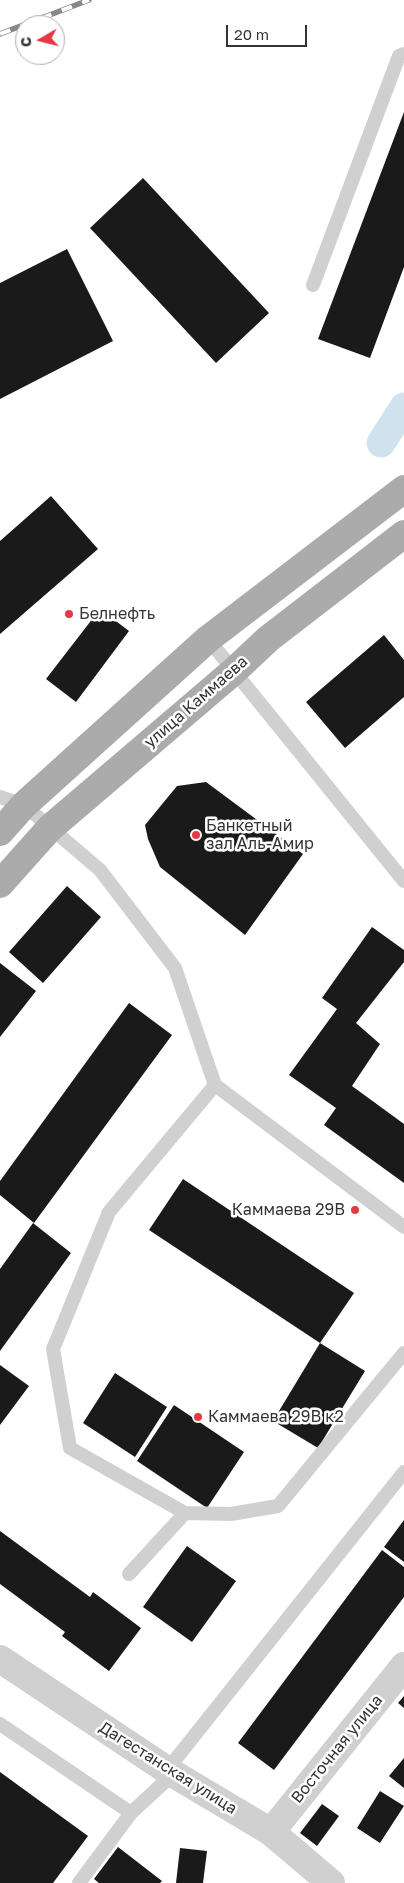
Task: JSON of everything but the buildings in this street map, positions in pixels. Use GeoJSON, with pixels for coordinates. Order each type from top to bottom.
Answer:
{"type":"FeatureCollection","features":[{"type":"Feature","properties":{"kind":"main road"},"geometry":{"type":"LineString","coordinates":[[0,832],[12,801],[208,639],[404,489]]}},
{"type":"Feature","properties":{"kind":"main road","name":"улица Каммаева"},"geometry":{"type":"LineString","coordinates":[[0,884],[50,828],[234,671],[268,639],[404,534]]}},
{"type":"Feature","properties":{"kind":"street","name":"Дагестанская улица"},"geometry":{"type":"LineString","coordinates":[[0,1659],[170,1772],[271,1832],[330,1883]]}},
{"type":"Feature","properties":{"kind":"street","name":"Восточная улица"},"geometry":{"type":"LineString","coordinates":[[271,1832],[404,1666]]}},
{"type":"Feature","properties":{"kind":"lane"},"geometry":{"type":"LineString","coordinates":[[313,285],[400,56],[404,54]]}},
{"type":"Feature","properties":{"kind":"lane"},"geometry":{"type":"LineString","coordinates":[[208,639],[404,881]]}},
{"type":"Feature","properties":{"kind":"lane"},"geometry":{"type":"LineString","coordinates":[[12,801],[50,828],[100,870],[175,968],[215,1085],[404,1227]]}},
{"type":"Feature","properties":{"kind":"lane"},"geometry":{"type":"LineString","coordinates":[[215,1085],[109,1212],[54,1349],[70,1448],[185,1513],[232,1514],[278,1506],[404,1353]]}},
{"type":"Feature","properties":{"kind":"lane"},"geometry":{"type":"LineString","coordinates":[[79,1883],[131,1813],[170,1772],[404,1472]]}},
{"type":"Feature","properties":{"kind":"lane"},"geometry":{"type":"LineString","coordinates":[[129,1574],[185,1513]]}},
{"type":"Feature","properties":{"kind":"lane"},"geometry":{"type":"LineString","coordinates":[[0,1724],[131,1813]]}},
{"type":"Feature","properties":{"kind":"waterway"},"geometry":{"type":"LineString","coordinates":[[381,443],[404,407]]}},
{"type":"Feature","properties":{"kind":"railway"},"geometry":{"type":"LineString","coordinates":[[0,34],[89,0]]}},
{"type":"Feature","properties":{"kind":"place","name":"Белнефть"},"geometry":{"type":"Point","coordinates":[69,614]}},
{"type":"Feature","properties":{"kind":"place","name":"Банкетный зал Аль-Амир"},"geometry":{"type":"Point","coordinates":[196,835]}},
{"type":"Feature","properties":{"kind":"place","name":"Каммаева 29В"},"geometry":{"type":"Point","coordinates":[355,1210]}},
{"type":"Feature","properties":{"kind":"place","name":"Каммаева 29В к2"},"geometry":{"type":"Point","coordinates":[198,1417]}}]}
